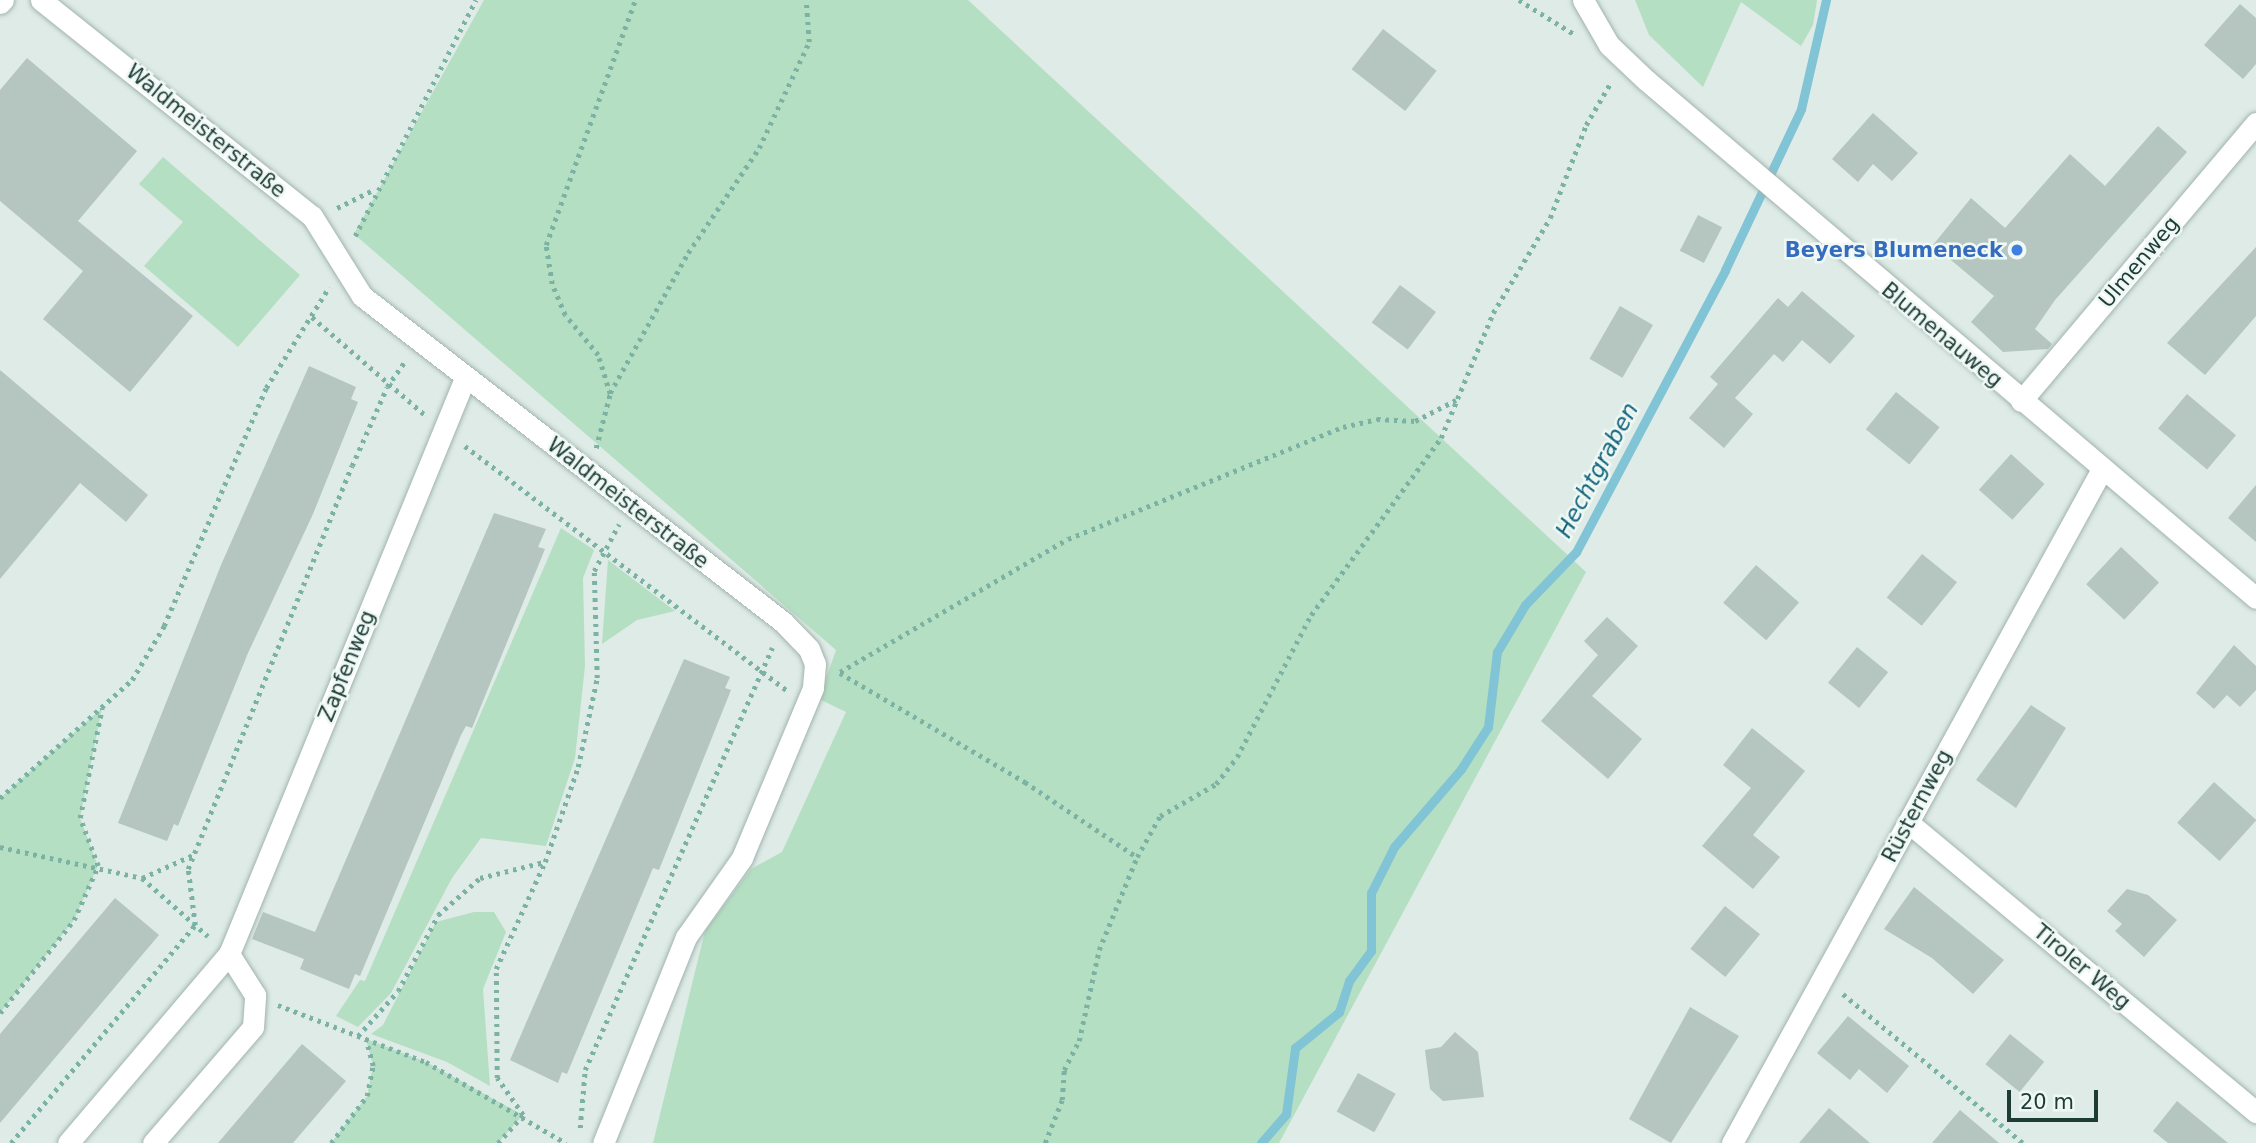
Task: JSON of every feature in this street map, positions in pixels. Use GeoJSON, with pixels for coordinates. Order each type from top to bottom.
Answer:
{"type":"FeatureCollection","features":[{"type":"Feature","properties":{"kind":"street","name":"Waldmeisterstraße"},"geometry":{"type":"LineString","coordinates":[[41,0],[312,216],[362,296],[783,622],[809,649],[809,696],[735,873],[686,937],[603,1143]]}},
{"type":"Feature","properties":{"kind":"street","name":"Blumenauweg"},"geometry":{"type":"LineString","coordinates":[[1584,0],[1616,52],[1752,172],[2256,598]]}},
{"type":"Feature","properties":{"kind":"street","name":"Ulmenweg"},"geometry":{"type":"LineString","coordinates":[[2021,401],[2256,124]]}},
{"type":"Feature","properties":{"kind":"street","name":"Zapfenweg"},"geometry":{"type":"LineString","coordinates":[[68,1143],[229,954],[465,378]]}},
{"type":"Feature","properties":{"kind":"street","name":"Rüsternweg"},"geometry":{"type":"LineString","coordinates":[[1732,1143],[2102,469]]}},
{"type":"Feature","properties":{"kind":"street","name":"Tiroler Weg"},"geometry":{"type":"LineString","coordinates":[[1909,823],[2256,1112]]}},
{"type":"Feature","properties":{"kind":"street"},"geometry":{"type":"LineString","coordinates":[[153,1143],[253,1027],[255,995],[229,954]]}},
{"type":"Feature","properties":{"kind":"path"},"geometry":{"type":"LineString","coordinates":[[0,798],[132,680],[164,626],[266,388],[343,263],[375,189],[476,0]]}},
{"type":"Feature","properties":{"kind":"path"},"geometry":{"type":"LineString","coordinates":[[610,394],[598,355],[565,315],[552,284],[546,245],[635,0]]}},
{"type":"Feature","properties":{"kind":"path"},"geometry":{"type":"LineString","coordinates":[[590,472],[610,394],[688,253],[759,148],[809,42],[806,0]]}},
{"type":"Feature","properties":{"kind":"path"},"geometry":{"type":"LineString","coordinates":[[1045,1143],[1062,1100],[1064,1070],[1079,1041],[1099,950],[1136,858],[1160,816],[1216,784],[1237,757],[1311,615],[1441,438],[1493,313],[1550,218],[1616,52],[1559,30],[1519,0]]}},
{"type":"Feature","properties":{"kind":"path"},"geometry":{"type":"LineString","coordinates":[[312,216],[375,189]]}},
{"type":"Feature","properties":{"kind":"path"},"geometry":{"type":"LineString","coordinates":[[312,317],[387,387],[763,671],[809,696],[840,672],[1068,539],[1343,427],[1377,419],[1415,421],[1456,400]]}},
{"type":"Feature","properties":{"kind":"path"},"geometry":{"type":"LineString","coordinates":[[11,1143],[195,925],[188,869],[387,387],[418,340]]}},
{"type":"Feature","properties":{"kind":"path"},"geometry":{"type":"LineString","coordinates":[[523,1115],[497,1078],[496,969],[545,862],[578,767],[597,678],[594,571],[603,550],[631,506]]}},
{"type":"Feature","properties":{"kind":"path"},"geometry":{"type":"LineString","coordinates":[[578,1143],[585,1070],[783,622]]}},
{"type":"Feature","properties":{"kind":"path"},"geometry":{"type":"LineString","coordinates":[[840,672],[1025,782],[1136,858]]}},
{"type":"Feature","properties":{"kind":"path"},"geometry":{"type":"LineString","coordinates":[[0,1013],[74,920],[98,866],[80,818],[102,708]]}},
{"type":"Feature","properties":{"kind":"path"},"geometry":{"type":"LineString","coordinates":[[0,847],[98,866],[142,878],[229,954]]}},
{"type":"Feature","properties":{"kind":"path"},"geometry":{"type":"LineString","coordinates":[[142,878],[194,854]]}},
{"type":"Feature","properties":{"kind":"path"},"geometry":{"type":"LineString","coordinates":[[358,1036],[398,990],[438,915],[480,878],[545,862]]}},
{"type":"Feature","properties":{"kind":"path"},"geometry":{"type":"LineString","coordinates":[[1835,987],[2023,1143]]}},
{"type":"Feature","properties":{"kind":"path"},"geometry":{"type":"LineString","coordinates":[[255,995],[426,1062],[523,1115],[566,1143]]}},
{"type":"Feature","properties":{"kind":"path"},"geometry":{"type":"LineString","coordinates":[[331,1143],[367,1096],[373,1066],[366,1039]]}},
{"type":"Feature","properties":{"kind":"path"},"geometry":{"type":"LineString","coordinates":[[498,1143],[523,1115]]}},
{"type":"Feature","properties":{"kind":"green space"},"geometry":{"type":"Polygon","coordinates":[[[484,0],[968,0],[1586,572],[1279,1143],[653,1143],[705,931],[751,869],[782,852],[846,712],[819,699],[836,650],[354,234],[484,0]]]}},
{"type":"Feature","properties":{"kind":"green space"},"geometry":{"type":"Polygon","coordinates":[[[1635,0],[1817,0],[1813,25],[1801,46],[1741,2],[1703,87],[1649,35],[1635,0]]]}},
{"type":"Feature","properties":{"kind":"green space"},"geometry":{"type":"Polygon","coordinates":[[[163,157],[300,275],[238,347],[144,266],[183,222],[139,184],[163,157]]]}},
{"type":"Feature","properties":{"kind":"green space"},"geometry":{"type":"Polygon","coordinates":[[[561,528],[594,550],[583,578],[585,666],[575,758],[546,846],[481,838],[452,878],[391,993],[358,1027],[336,1016],[360,980],[365,981],[561,528]]]}},
{"type":"Feature","properties":{"kind":"green space"},"geometry":{"type":"Polygon","coordinates":[[[608,560],[675,611],[637,620],[602,644],[608,560]]]}},
{"type":"Feature","properties":{"kind":"green space"},"geometry":{"type":"Polygon","coordinates":[[[102,708],[80,818],[98,866],[74,920],[0,1013],[0,798],[102,708]]]}},
{"type":"Feature","properties":{"kind":"green space"},"geometry":{"type":"Polygon","coordinates":[[[474,912],[494,912],[506,932],[483,989],[490,1086],[447,1062],[371,1034],[383,1025],[436,922],[474,912]]]}},
{"type":"Feature","properties":{"kind":"green space"},"geometry":{"type":"Polygon","coordinates":[[[366,1039],[426,1062],[523,1115],[498,1143],[331,1143],[367,1096],[373,1066],[366,1039]]]}},
{"type":"Feature","properties":{"kind":"building"},"geometry":{"type":"Polygon","coordinates":[[[2240,4],[2256,18],[2256,64],[2243,79],[2204,45],[2240,4]]]}},
{"type":"Feature","properties":{"kind":"building"},"geometry":{"type":"Polygon","coordinates":[[[1383,29],[1437,71],[1405,111],[1352,69],[1383,29]]]}},
{"type":"Feature","properties":{"kind":"building"},"geometry":{"type":"Polygon","coordinates":[[[27,58],[137,151],[78,221],[193,316],[130,392],[43,319],[83,271],[0,201],[0,90],[27,58]]]}},
{"type":"Feature","properties":{"kind":"building"},"geometry":{"type":"Polygon","coordinates":[[[1873,113],[1918,153],[1892,181],[1873,164],[1858,182],[1832,159],[1873,113]]]}},
{"type":"Feature","properties":{"kind":"building","name":"Beyers Blumeneck"},"geometry":{"type":"Polygon","coordinates":[[[2158,126],[2187,152],[2055,300],[2035,329],[2052,344],[2048,349],[2003,352],[1971,322],[1994,296],[1933,245],[1971,198],[2005,228],[2070,154],[2105,186],[2158,126]]]}},
{"type":"Feature","properties":{"kind":"building"},"geometry":{"type":"Polygon","coordinates":[[[1698,215],[1722,227],[1704,263],[1680,251],[1698,215]]]}},
{"type":"Feature","properties":{"kind":"building"},"geometry":{"type":"Polygon","coordinates":[[[2256,247],[2256,316],[2205,375],[2167,343],[2256,247]]]}},
{"type":"Feature","properties":{"kind":"building"},"geometry":{"type":"Polygon","coordinates":[[[1400,285],[1436,312],[1408,350],[1372,323],[1400,285]]]}},
{"type":"Feature","properties":{"kind":"building"},"geometry":{"type":"Polygon","coordinates":[[[1802,291],[1855,336],[1830,364],[1802,340],[1783,362],[1774,354],[1735,398],[1727,391],[1753,414],[1724,448],[1689,418],[1718,384],[1710,377],[1778,298],[1788,307],[1802,291]]]}},
{"type":"Feature","properties":{"kind":"building"},"geometry":{"type":"Polygon","coordinates":[[[1620,306],[1653,325],[1622,378],[1590,359],[1620,306]]]}},
{"type":"Feature","properties":{"kind":"building"},"geometry":{"type":"Polygon","coordinates":[[[309,366],[356,387],[351,399],[358,402],[313,514],[248,653],[178,826],[174,824],[167,841],[118,823],[221,565],[309,366]]]}},
{"type":"Feature","properties":{"kind":"building"},"geometry":{"type":"Polygon","coordinates":[[[0,370],[148,495],[126,522],[80,483],[0,579],[0,370]]]}},
{"type":"Feature","properties":{"kind":"building"},"geometry":{"type":"Polygon","coordinates":[[[1896,392],[1940,427],[1909,465],[1866,429],[1896,392]]]}},
{"type":"Feature","properties":{"kind":"building"},"geometry":{"type":"Polygon","coordinates":[[[2187,394],[2236,435],[2207,470],[2158,428],[2187,394]]]}},
{"type":"Feature","properties":{"kind":"building"},"geometry":{"type":"Polygon","coordinates":[[[2011,454],[2044,484],[2012,520],[1979,490],[2011,454]]]}},
{"type":"Feature","properties":{"kind":"building"},"geometry":{"type":"Polygon","coordinates":[[[2256,485],[2256,542],[2228,518],[2256,485]]]}},
{"type":"Feature","properties":{"kind":"building"},"geometry":{"type":"Polygon","coordinates":[[[494,513],[546,529],[538,547],[545,549],[472,728],[466,726],[461,735],[360,976],[355,974],[349,989],[300,969],[304,959],[252,939],[263,912],[315,932],[494,513]]]}},
{"type":"Feature","properties":{"kind":"building"},"geometry":{"type":"Polygon","coordinates":[[[2121,547],[2159,582],[2124,620],[2086,584],[2121,547]]]}},
{"type":"Feature","properties":{"kind":"building"},"geometry":{"type":"Polygon","coordinates":[[[1922,554],[1957,582],[1922,626],[1887,598],[1922,554]]]}},
{"type":"Feature","properties":{"kind":"building"},"geometry":{"type":"Polygon","coordinates":[[[1756,565],[1799,602],[1766,640],[1723,603],[1756,565]]]}},
{"type":"Feature","properties":{"kind":"building"},"geometry":{"type":"Polygon","coordinates":[[[1607,617],[1638,646],[1592,696],[1642,739],[1608,779],[1541,721],[1598,655],[1584,641],[1607,617]]]}},
{"type":"Feature","properties":{"kind":"building"},"geometry":{"type":"Polygon","coordinates":[[[2234,645],[2256,666],[2256,690],[2240,707],[2227,695],[2214,709],[2196,693],[2234,645]]]}},
{"type":"Feature","properties":{"kind":"building"},"geometry":{"type":"Polygon","coordinates":[[[1857,647],[1888,672],[1859,708],[1828,683],[1857,647]]]}},
{"type":"Feature","properties":{"kind":"building"},"geometry":{"type":"Polygon","coordinates":[[[684,659],[730,677],[725,688],[731,690],[659,870],[653,868],[567,1074],[562,1072],[558,1083],[510,1060],[684,659]]]}},
{"type":"Feature","properties":{"kind":"building"},"geometry":{"type":"Polygon","coordinates":[[[2031,705],[2066,728],[2016,808],[1976,780],[2031,705]]]}},
{"type":"Feature","properties":{"kind":"building"},"geometry":{"type":"Polygon","coordinates":[[[1752,728],[1805,771],[1753,835],[1780,857],[1753,889],[1702,846],[1751,788],[1723,765],[1752,728]]]}},
{"type":"Feature","properties":{"kind":"building"},"geometry":{"type":"Polygon","coordinates":[[[2214,782],[2256,820],[2220,861],[2177,823],[2214,782]]]}},
{"type":"Feature","properties":{"kind":"building"},"geometry":{"type":"Polygon","coordinates":[[[1914,887],[2004,960],[1973,994],[1932,958],[1884,929],[1914,887]]]}},
{"type":"Feature","properties":{"kind":"building"},"geometry":{"type":"Polygon","coordinates":[[[2127,889],[2148,895],[2177,920],[2144,957],[2115,931],[2122,924],[2107,911],[2127,889]]]}},
{"type":"Feature","properties":{"kind":"building"},"geometry":{"type":"Polygon","coordinates":[[[115,898],[159,935],[0,1123],[0,1034],[115,898]]]}},
{"type":"Feature","properties":{"kind":"building"},"geometry":{"type":"Polygon","coordinates":[[[1725,906],[1760,934],[1725,977],[1690,949],[1725,906]]]}},
{"type":"Feature","properties":{"kind":"building"},"geometry":{"type":"Polygon","coordinates":[[[1690,1007],[1739,1036],[1671,1143],[1629,1119],[1690,1007]]]}},
{"type":"Feature","properties":{"kind":"building"},"geometry":{"type":"Polygon","coordinates":[[[1848,1016],[1909,1066],[1887,1093],[1859,1069],[1850,1080],[1817,1053],[1848,1016]]]}},
{"type":"Feature","properties":{"kind":"building"},"geometry":{"type":"Polygon","coordinates":[[[1455,1032],[1478,1052],[1484,1097],[1443,1101],[1430,1089],[1425,1050],[1441,1047],[1455,1032]]]}},
{"type":"Feature","properties":{"kind":"building"},"geometry":{"type":"Polygon","coordinates":[[[2010,1034],[2044,1062],[2020,1092],[1985,1064],[2010,1034]]]}},
{"type":"Feature","properties":{"kind":"building"},"geometry":{"type":"Polygon","coordinates":[[[302,1044],[346,1081],[293,1143],[218,1143],[302,1044]]]}},
{"type":"Feature","properties":{"kind":"building"},"geometry":{"type":"Polygon","coordinates":[[[1358,1073],[1396,1094],[1374,1132],[1337,1111],[1358,1073]]]}},
{"type":"Feature","properties":{"kind":"building"},"geometry":{"type":"Polygon","coordinates":[[[2177,1101],[2228,1143],[2168,1143],[2153,1131],[2177,1101]]]}},
{"type":"Feature","properties":{"kind":"building"},"geometry":{"type":"Polygon","coordinates":[[[1829,1108],[1870,1143],[1799,1143],[1829,1108]]]}},
{"type":"Feature","properties":{"kind":"building"},"geometry":{"type":"Polygon","coordinates":[[[1960,1110],[1999,1143],[1932,1143],[1960,1110]]]}},
{"type":"Feature","properties":{"kind":"waterway","name":"Hechtgraben"},"geometry":{"type":"LineString","coordinates":[[1261,1143],[1286,1114],[1295,1048],[1339,1012],[1349,981],[1371,951],[1371,893],[1394,847],[1461,769],[1488,727],[1497,652],[1525,605],[1576,552],[1725,270],[1801,109],[1826,0]]}},
{"type":"Feature","properties":{"kind":"place","name":"Beyers Blumeneck"},"geometry":{"type":"Point","coordinates":[2017,250]}}]}
